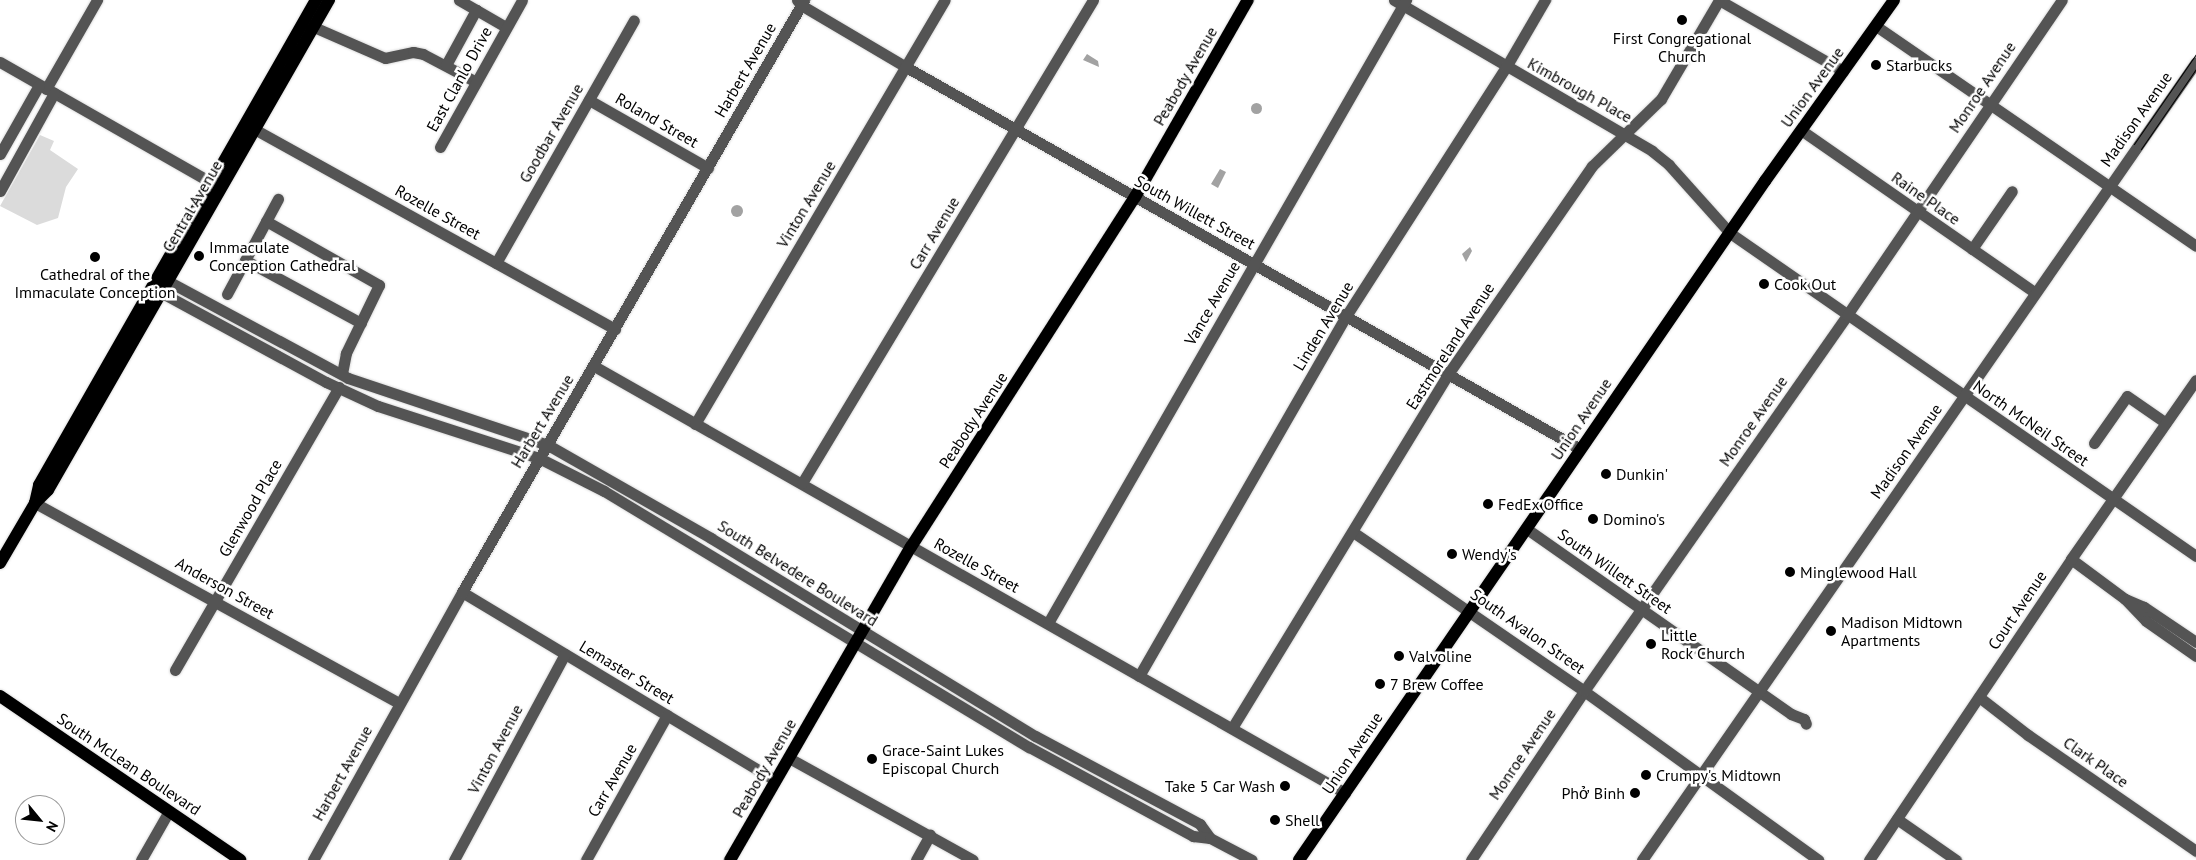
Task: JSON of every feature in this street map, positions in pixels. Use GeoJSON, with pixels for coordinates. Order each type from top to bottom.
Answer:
{"type":"FeatureCollection","features":[{"type":"Feature","properties":{"kind":"main road","name":"Central Avenue"},"geometry":{"type":"LineString","coordinates":[[0,563],[35,503],[48,490],[158,289],[308,24],[316,0]]}},
{"type":"Feature","properties":{"kind":"main road","name":"Central Avenue"},"geometry":{"type":"LineString","coordinates":[[308,24],[329,0]]}},
{"type":"Feature","properties":{"kind":"main road","name":"Peabody Avenue"},"geometry":{"type":"LineString","coordinates":[[730,860],[911,547],[1135,196],[1248,0]]}},
{"type":"Feature","properties":{"kind":"main road","name":"Union Avenue"},"geometry":{"type":"LineString","coordinates":[[1299,860],[1580,449],[1801,130],[1894,0]]}},
{"type":"Feature","properties":{"kind":"main road","name":"Central Avenue"},"geometry":{"type":"LineString","coordinates":[[158,289],[168,282],[216,186]]}},
{"type":"Feature","properties":{"kind":"main road","name":"South McLean Boulevard"},"geometry":{"type":"LineString","coordinates":[[0,696],[240,860]]}},
{"type":"Feature","properties":{"kind":"street"},"geometry":{"type":"LineString","coordinates":[[0,191],[47,89],[97,0]]}},
{"type":"Feature","properties":{"kind":"street","name":"East Clanlo Drive"},"geometry":{"type":"LineString","coordinates":[[459,0],[506,27]]}},
{"type":"Feature","properties":{"kind":"street","name":"East Clanlo Drive"},"geometry":{"type":"LineString","coordinates":[[440,147],[522,0]]}},
{"type":"Feature","properties":{"kind":"street","name":"Vinton Avenue"},"geometry":{"type":"LineString","coordinates":[[695,424],[945,0]]}},
{"type":"Feature","properties":{"kind":"street","name":"Carr Avenue"},"geometry":{"type":"LineString","coordinates":[[802,483],[1093,0]]}},
{"type":"Feature","properties":{"kind":"street","name":"Linden Avenue"},"geometry":{"type":"LineString","coordinates":[[1140,676],[1346,316],[1506,68],[1545,0]]}},
{"type":"Feature","properties":{"kind":"street"},"geometry":{"type":"LineString","coordinates":[[1719,0],[1843,71]]}},
{"type":"Feature","properties":{"kind":"street","name":"Eastmoreland Avenue"},"geometry":{"type":"LineString","coordinates":[[1232,728],[1448,374],[1592,166],[1661,99],[1719,0]]}},
{"type":"Feature","properties":{"kind":"street","name":"Monroe Avenue"},"geometry":{"type":"LineString","coordinates":[[1471,860],[1584,691],[1847,315],[2062,0]]}},
{"type":"Feature","properties":{"kind":"street","name":"South Willett Street"},"geometry":{"type":"LineString","coordinates":[[800,2],[906,67],[1580,449]]}},
{"type":"Feature","properties":{"kind":"street","name":"Harbert Avenue"},"geometry":{"type":"LineString","coordinates":[[313,860],[462,592],[708,168],[800,2]]}},
{"type":"Feature","properties":{"kind":"street","name":"Kimbrough Place"},"geometry":{"type":"LineString","coordinates":[[1401,2],[1506,68],[1626,134],[1669,165],[1730,233],[1847,315]]}},
{"type":"Feature","properties":{"kind":"street","name":"Vance Avenue"},"geometry":{"type":"LineString","coordinates":[[1048,623],[1401,2]]}},
{"type":"Feature","properties":{"kind":"street"},"geometry":{"type":"LineString","coordinates":[[446,64],[476,10]]}},
{"type":"Feature","properties":{"kind":"street","name":"Goodbar Avenue"},"geometry":{"type":"LineString","coordinates":[[496,263],[634,20]]}},
{"type":"Feature","properties":{"kind":"street"},"geometry":{"type":"LineString","coordinates":[[308,24],[385,58],[412,52],[446,64],[476,82]]}},
{"type":"Feature","properties":{"kind":"street"},"geometry":{"type":"LineString","coordinates":[[1876,26],[1989,106],[2196,246]]}},
{"type":"Feature","properties":{"kind":"street"},"geometry":{"type":"LineString","coordinates":[[0,62],[216,186]]}},
{"type":"Feature","properties":{"kind":"street","name":"Madison Avenue"},"geometry":{"type":"LineString","coordinates":[[1642,860],[2034,292],[2196,62]]}},
{"type":"Feature","properties":{"kind":"street"},"geometry":{"type":"LineString","coordinates":[[0,154],[47,89]]}},
{"type":"Feature","properties":{"kind":"street","name":"Roland Street"},"geometry":{"type":"LineString","coordinates":[[589,100],[708,168]]}},
{"type":"Feature","properties":{"kind":"street","name":"Rozelle Street"},"geometry":{"type":"LineString","coordinates":[[250,127],[615,329]]}},
{"type":"Feature","properties":{"kind":"street","name":"Raine Place"},"geometry":{"type":"LineString","coordinates":[[1801,130],[2034,292]]}},
{"type":"Feature","properties":{"kind":"street"},"geometry":{"type":"LineString","coordinates":[[1972,249],[2012,191]]}},
{"type":"Feature","properties":{"kind":"street"},"geometry":{"type":"LineString","coordinates":[[227,294],[278,199]]}},
{"type":"Feature","properties":{"kind":"street","name":"Glenwood Place"},"geometry":{"type":"LineString","coordinates":[[175,670],[341,381],[346,353],[379,285],[266,221]]}},
{"type":"Feature","properties":{"kind":"street"},"geometry":{"type":"LineString","coordinates":[[245,260],[361,323]]}},
{"type":"Feature","properties":{"kind":"street","name":"South Belvedere Boulevard"},"geometry":{"type":"LineString","coordinates":[[168,282],[341,381],[378,406],[539,458],[604,491],[854,644],[1029,747],[1193,836],[1210,838],[1252,860]]}},
{"type":"Feature","properties":{"kind":"street","name":"South Belvedere Boulevard"},"geometry":{"type":"LineString","coordinates":[[158,289],[341,381],[548,445],[712,538],[861,632],[1035,736],[1200,824],[1210,838]]}},
{"type":"Feature","properties":{"kind":"street","name":"North McNeil Street"},"geometry":{"type":"LineString","coordinates":[[1847,315],[2196,556]]}},
{"type":"Feature","properties":{"kind":"street","name":"Rozelle Street"},"geometry":{"type":"LineString","coordinates":[[594,366],[1345,793]]}},
{"type":"Feature","properties":{"kind":"street","name":"Court Avenue"},"geometry":{"type":"LineString","coordinates":[[1870,860],[2071,559],[2196,380]]}},
{"type":"Feature","properties":{"kind":"street"},"geometry":{"type":"LineString","coordinates":[[2094,443],[2127,396],[2166,423]]}},
{"type":"Feature","properties":{"kind":"street","name":"Anderson Street"},"geometry":{"type":"LineString","coordinates":[[35,503],[399,703]]}},
{"type":"Feature","properties":{"kind":"street","name":"South Willett Street"},"geometry":{"type":"LineString","coordinates":[[1527,529],[1759,691],[1791,714],[1800,724],[1808,726]]}},
{"type":"Feature","properties":{"kind":"street","name":"South Avalon Street"},"geometry":{"type":"LineString","coordinates":[[1352,532],[1470,610],[1683,760],[1700,776],[1818,860]]}},
{"type":"Feature","properties":{"kind":"street"},"geometry":{"type":"LineString","coordinates":[[703,552],[712,538]]}},
{"type":"Feature","properties":{"kind":"street"},"geometry":{"type":"LineString","coordinates":[[2071,559],[2125,599],[2146,621],[2196,656]]}},
{"type":"Feature","properties":{"kind":"street","name":"Lemaster Street"},"geometry":{"type":"LineString","coordinates":[[462,592],[775,780]]}},
{"type":"Feature","properties":{"kind":"street"},"geometry":{"type":"LineString","coordinates":[[2125,599],[2144,607],[2196,642]]}},
{"type":"Feature","properties":{"kind":"street","name":"Vinton Avenue"},"geometry":{"type":"LineString","coordinates":[[454,860],[565,654]]}},
{"type":"Feature","properties":{"kind":"street","name":"Clark Place"},"geometry":{"type":"LineString","coordinates":[[1979,697],[2028,735],[2196,851]]}},
{"type":"Feature","properties":{"kind":"street","name":"Carr Avenue"},"geometry":{"type":"LineString","coordinates":[[586,860],[667,715]]}},
{"type":"Feature","properties":{"kind":"street"},"geometry":{"type":"LineString","coordinates":[[789,758],[973,860]]}},
{"type":"Feature","properties":{"kind":"street"},"geometry":{"type":"LineString","coordinates":[[141,860],[169,811]]}},
{"type":"Feature","properties":{"kind":"street"},"geometry":{"type":"LineString","coordinates":[[1897,819],[1956,860]]}},
{"type":"Feature","properties":{"kind":"street"},"geometry":{"type":"LineString","coordinates":[[916,860],[930,835]]}},
{"type":"Feature","properties":{"kind":"shaded area"},"geometry":{"type":"Polygon","coordinates":[[[1087,54],[1098,61],[1099,67],[1083,60],[1087,54]]]}},
{"type":"Feature","properties":{"kind":"shaded area"},"geometry":{"type":"Polygon","coordinates":[[[1256,102],[1262,108],[1256,114],[1250,108],[1256,102]]]}},
{"type":"Feature","properties":{"kind":"shaded area"},"geometry":{"type":"Polygon","coordinates":[[[40,135],[54,141],[50,150],[78,169],[66,187],[58,218],[37,225],[0,206],[40,135]]]}},
{"type":"Feature","properties":{"kind":"shaded area"},"geometry":{"type":"Polygon","coordinates":[[[1220,169],[1226,172],[1218,188],[1211,184],[1220,169]]]}},
{"type":"Feature","properties":{"kind":"shaded area"},"geometry":{"type":"Polygon","coordinates":[[[737,205],[743,211],[737,217],[731,211],[737,205]]]}},
{"type":"Feature","properties":{"kind":"shaded area"},"geometry":{"type":"Polygon","coordinates":[[[1470,247],[1472,251],[1466,262],[1462,254],[1470,247]]]}},
{"type":"Feature","properties":{"kind":"tram line"},"geometry":{"type":"LineString","coordinates":[[2134,144],[2196,54]]}},
{"type":"Feature","properties":{"kind":"tram line"},"geometry":{"type":"LineString","coordinates":[[2141,149],[2196,69]]}},
{"type":"Feature","properties":{"kind":"place","name":"First Congregational Church"},"geometry":{"type":"Point","coordinates":[1682,20]}},
{"type":"Feature","properties":{"kind":"place","name":"Starbucks"},"geometry":{"type":"Point","coordinates":[1876,65]}},
{"type":"Feature","properties":{"kind":"place","name":"Immaculate Conception Cathedral"},"geometry":{"type":"Point","coordinates":[199,256]}},
{"type":"Feature","properties":{"kind":"place","name":"Cathedral of the Immaculate Conception"},"geometry":{"type":"Point","coordinates":[95,257]}},
{"type":"Feature","properties":{"kind":"place","name":"Cook Out"},"geometry":{"type":"Point","coordinates":[1764,284]}},
{"type":"Feature","properties":{"kind":"place","name":"Dunkin'"},"geometry":{"type":"Point","coordinates":[1606,474]}},
{"type":"Feature","properties":{"kind":"place","name":"FedEx Office"},"geometry":{"type":"Point","coordinates":[1488,504]}},
{"type":"Feature","properties":{"kind":"place","name":"Domino's"},"geometry":{"type":"Point","coordinates":[1593,519]}},
{"type":"Feature","properties":{"kind":"place","name":"Wendy's"},"geometry":{"type":"Point","coordinates":[1452,554]}},
{"type":"Feature","properties":{"kind":"place","name":"Minglewood Hall"},"geometry":{"type":"Point","coordinates":[1790,572]}},
{"type":"Feature","properties":{"kind":"place","name":"Madison Midtown Apartments"},"geometry":{"type":"Point","coordinates":[1831,631]}},
{"type":"Feature","properties":{"kind":"place","name":"Little Rock Church"},"geometry":{"type":"Point","coordinates":[1651,644]}},
{"type":"Feature","properties":{"kind":"place","name":"Valvoline"},"geometry":{"type":"Point","coordinates":[1399,656]}},
{"type":"Feature","properties":{"kind":"place","name":"7 Brew Coffee"},"geometry":{"type":"Point","coordinates":[1380,684]}},
{"type":"Feature","properties":{"kind":"place","name":"Grace-Saint Lukes Episcopal Church"},"geometry":{"type":"Point","coordinates":[872,759]}},
{"type":"Feature","properties":{"kind":"place","name":"Crumpy's Midtown"},"geometry":{"type":"Point","coordinates":[1646,775]}},
{"type":"Feature","properties":{"kind":"place","name":"Take 5 Car Wash"},"geometry":{"type":"Point","coordinates":[1285,786]}},
{"type":"Feature","properties":{"kind":"place","name":"Phở Binh"},"geometry":{"type":"Point","coordinates":[1635,793]}},
{"type":"Feature","properties":{"kind":"place","name":"Shell"},"geometry":{"type":"Point","coordinates":[1275,820]}}]}
